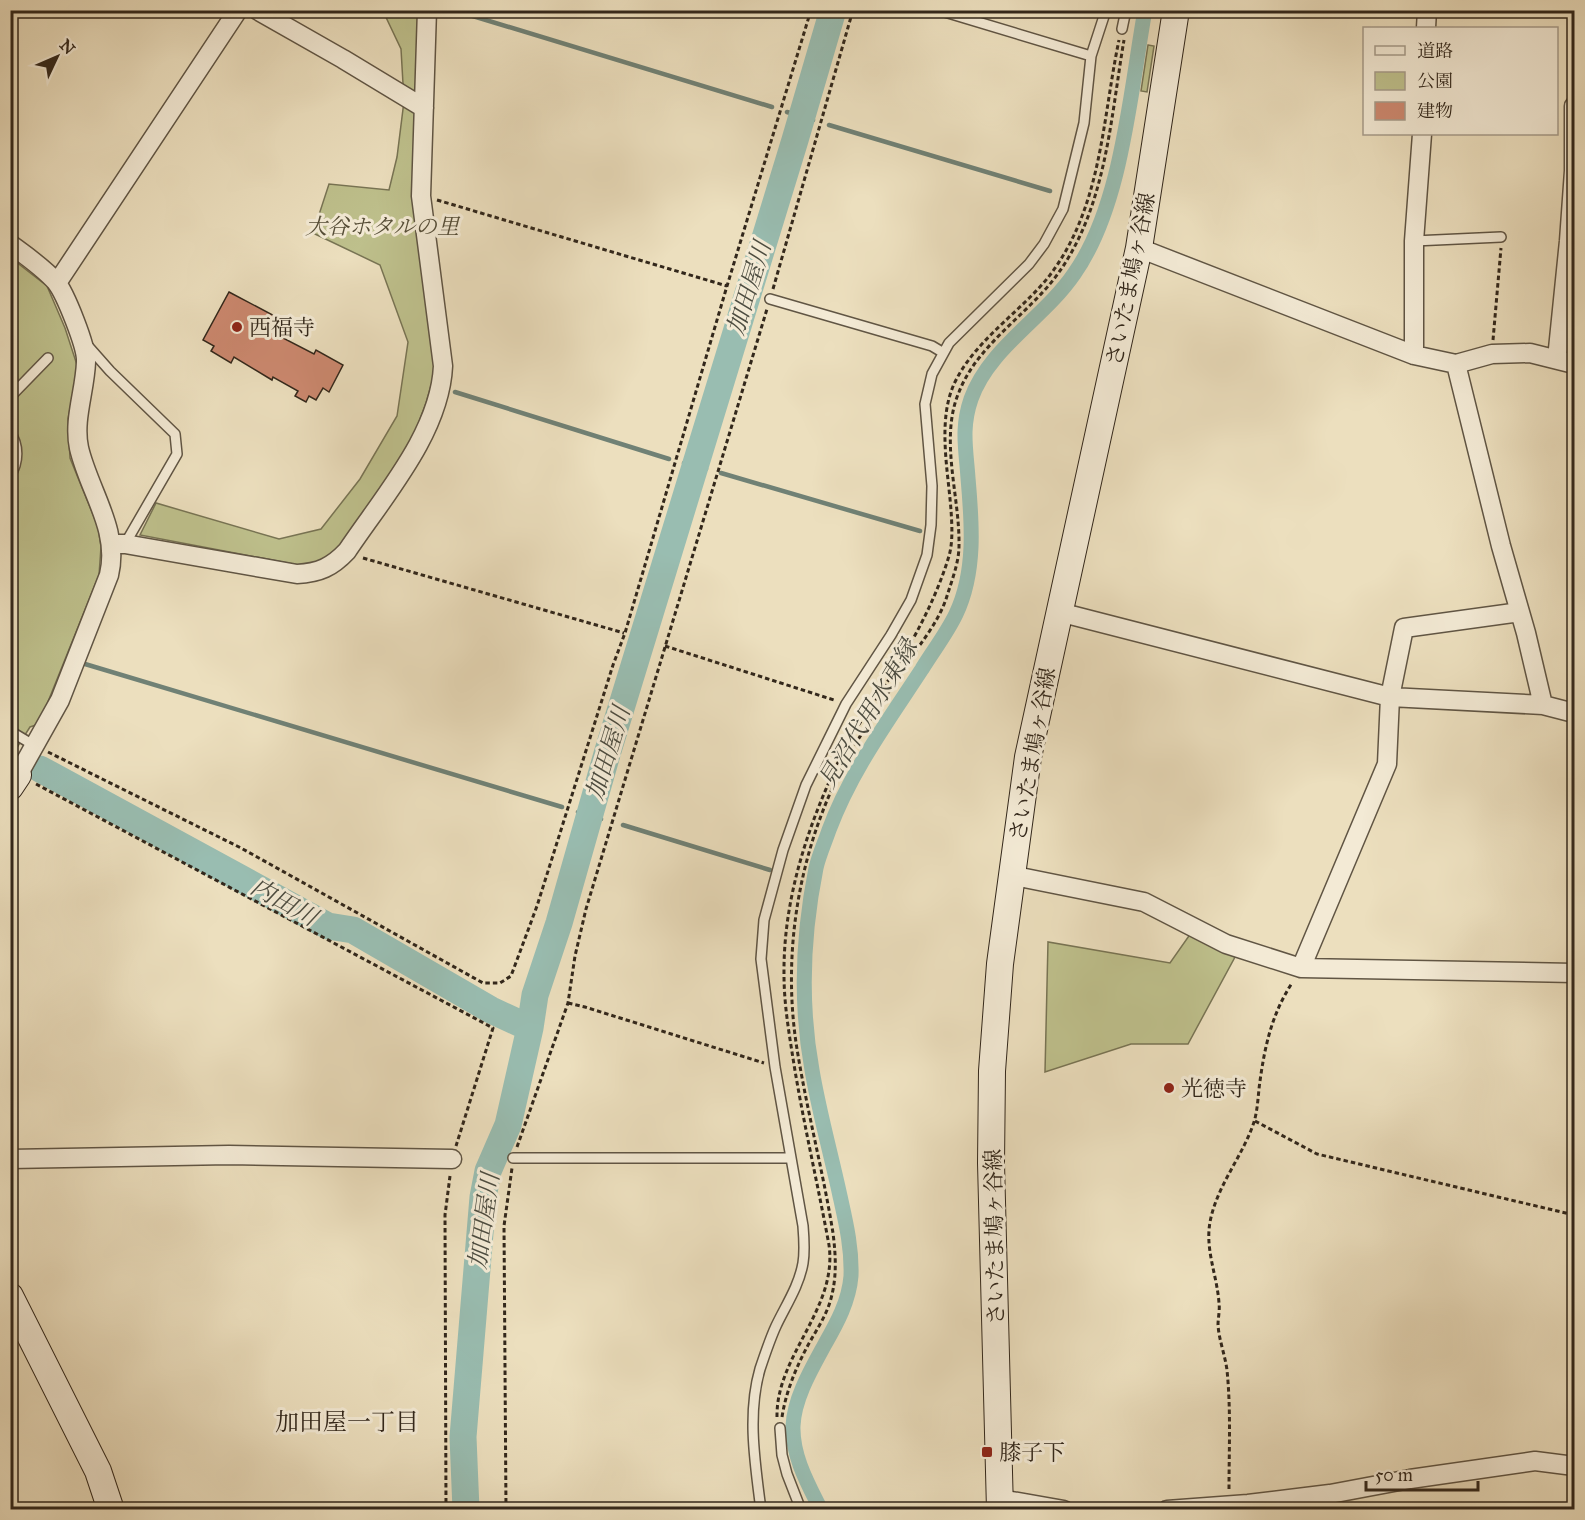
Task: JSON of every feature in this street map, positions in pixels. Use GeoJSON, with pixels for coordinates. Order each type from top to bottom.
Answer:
{"type":"FeatureCollection","features":[{"type":"Feature","properties":{"kind":"main road","name":"さいたま鳩ヶ谷線"},"geometry":{"type":"LineString","coordinates":[[1000,1504],[991,1163],[992,1071],[1000,964],[1010,876],[1028,757],[1139,248],[1176,10]]}},
{"type":"Feature","properties":{"kind":"main road"},"geometry":{"type":"LineString","coordinates":[[10,1296],[98,1471],[111,1509]]}},
{"type":"Feature","properties":{"kind":"street"},"geometry":{"type":"LineString","coordinates":[[57,283],[238,10]]}},
{"type":"Feature","properties":{"kind":"street"},"geometry":{"type":"LineString","coordinates":[[257,10],[424,108]]}},
{"type":"Feature","properties":{"kind":"street"},"geometry":{"type":"LineString","coordinates":[[118,544],[297,574],[319,572],[338,561],[347,551],[424,435],[443,374],[421,196],[427,10]]}},
{"type":"Feature","properties":{"kind":"street"},"geometry":{"type":"LineString","coordinates":[[1426,27],[1427,10]]}},
{"type":"Feature","properties":{"kind":"street"},"geometry":{"type":"LineString","coordinates":[[1557,359],[1574,171],[1568,110]]}},
{"type":"Feature","properties":{"kind":"street"},"geometry":{"type":"LineString","coordinates":[[1414,354],[1414,241],[1422,135]]}},
{"type":"Feature","properties":{"kind":"street"},"geometry":{"type":"LineString","coordinates":[[10,244],[57,283],[84,341],[86,361],[78,439],[83,461],[108,528],[118,544],[109,575],[60,700],[24,766]]}},
{"type":"Feature","properties":{"kind":"street"},"geometry":{"type":"LineString","coordinates":[[1139,248],[1414,354],[1456,364],[1492,354],[1530,353],[1575,364]]}},
{"type":"Feature","properties":{"kind":"street"},"geometry":{"type":"LineString","coordinates":[[1456,364],[1543,705]]}},
{"type":"Feature","properties":{"kind":"street"},"geometry":{"type":"LineString","coordinates":[[1059,612],[1390,697],[1543,705],[1575,713]]}},
{"type":"Feature","properties":{"kind":"street"},"geometry":{"type":"LineString","coordinates":[[1300,968],[1387,764],[1390,697],[1404,628],[1520,612]]}},
{"type":"Feature","properties":{"kind":"street"},"geometry":{"type":"LineString","coordinates":[[1010,876],[1144,902],[1226,944],[1300,968],[1575,974]]}},
{"type":"Feature","properties":{"kind":"street"},"geometry":{"type":"LineString","coordinates":[[10,1159],[229,1155],[452,1159]]}},
{"type":"Feature","properties":{"kind":"street"},"geometry":{"type":"LineString","coordinates":[[1167,1509],[1331,1502],[1410,1479],[1534,1461],[1575,1466]]}},
{"type":"Feature","properties":{"kind":"street"},"geometry":{"type":"LineString","coordinates":[[1000,1504],[1064,1509]]}},
{"type":"Feature","properties":{"kind":"lane"},"geometry":{"type":"LineString","coordinates":[[938,10],[1091,56]]}},
{"type":"Feature","properties":{"kind":"lane"},"geometry":{"type":"LineString","coordinates":[[761,1509],[754,1458],[755,1391],[768,1345],[795,1290],[803,1262],[803,1226],[775,1067],[762,959],[764,920],[783,850],[806,784],[846,704],[906,609],[927,555],[932,517],[932,486],[925,404],[932,374],[942,352],[949,343],[1029,264],[1054,227],[1063,209],[1084,123],[1091,56],[1106,10]]}},
{"type":"Feature","properties":{"kind":"lane"},"geometry":{"type":"LineString","coordinates":[[1122,29],[1126,10]]}},
{"type":"Feature","properties":{"kind":"lane"},"geometry":{"type":"LineString","coordinates":[[1414,241],[1501,237]]}},
{"type":"Feature","properties":{"kind":"lane"},"geometry":{"type":"LineString","coordinates":[[770,298],[932,346],[942,352]]}},
{"type":"Feature","properties":{"kind":"lane"},"geometry":{"type":"LineString","coordinates":[[84,341],[175,434],[177,454],[118,544]]}},
{"type":"Feature","properties":{"kind":"lane"},"geometry":{"type":"LineString","coordinates":[[10,397],[48,358]]}},
{"type":"Feature","properties":{"kind":"lane"},"geometry":{"type":"LineString","coordinates":[[10,432],[17,442],[16,457],[10,476]]}},
{"type":"Feature","properties":{"kind":"lane"},"geometry":{"type":"LineString","coordinates":[[10,731],[24,766]]}},
{"type":"Feature","properties":{"kind":"lane"},"geometry":{"type":"LineString","coordinates":[[513,1158],[791,1158]]}},
{"type":"Feature","properties":{"kind":"lane"},"geometry":{"type":"LineString","coordinates":[[780,1428],[782,1455],[801,1509]]}},
{"type":"Feature","properties":{"kind":"path"},"geometry":{"type":"LineString","coordinates":[[24,766],[241,848],[483,983],[500,983],[511,975],[537,906],[625,633],[727,286],[812,10]]}},
{"type":"Feature","properties":{"kind":"path"},"geometry":{"type":"LineString","coordinates":[[506,1509],[504,1226],[513,1158],[568,1003],[575,956],[586,909],[770,298],[853,10]]}},
{"type":"Feature","properties":{"kind":"path"},"geometry":{"type":"LineString","coordinates":[[780,1428],[777,1416],[778,1398],[783,1379],[816,1315],[830,1263],[829,1245],[797,1086],[786,1011],[784,954],[797,874],[809,829],[827,786],[848,743],[924,621],[951,550],[952,524],[945,420],[954,382],[985,341],[1048,277],[1066,250],[1090,197],[1097,172],[1115,58],[1122,29]]}},
{"type":"Feature","properties":{"kind":"path"},"geometry":{"type":"LineString","coordinates":[[780,1428],[788,1391],[797,1367],[830,1304],[836,1266],[827,1198],[797,1047],[792,989],[795,920],[809,851],[830,794],[848,756],[927,634],[945,601],[959,550],[951,448],[951,424],[956,400],[976,360],[1053,279],[1081,235],[1101,176],[1125,38],[1122,29]]}},
{"type":"Feature","properties":{"kind":"path"},"geometry":{"type":"LineString","coordinates":[[421,196],[727,286]]}},
{"type":"Feature","properties":{"kind":"path"},"geometry":{"type":"LineString","coordinates":[[1492,354],[1501,237]]}},
{"type":"Feature","properties":{"kind":"path"},"geometry":{"type":"LineString","coordinates":[[347,551],[354,556],[625,633]]}},
{"type":"Feature","properties":{"kind":"path"},"geometry":{"type":"LineString","coordinates":[[665,646],[846,704]]}},
{"type":"Feature","properties":{"kind":"path"},"geometry":{"type":"LineString","coordinates":[[24,766],[262,903],[493,1028],[452,1159],[445,1215],[446,1509]]}},
{"type":"Feature","properties":{"kind":"path"},"geometry":{"type":"LineString","coordinates":[[1229,1505],[1228,1389],[1218,1328],[1220,1305],[1217,1283],[1211,1267],[1210,1224],[1213,1210],[1232,1165],[1255,1121],[1270,1027],[1281,1000],[1300,968]]}},
{"type":"Feature","properties":{"kind":"path"},"geometry":{"type":"LineString","coordinates":[[568,1003],[585,1006],[775,1067]]}},
{"type":"Feature","properties":{"kind":"path"},"geometry":{"type":"LineString","coordinates":[[1255,1121],[1317,1154],[1575,1215]]}},
{"type":"Feature","properties":{"kind":"green space","name":"大谷ホタルの里"},"geometry":{"type":"Polygon","coordinates":[[[383,11],[420,11],[436,368],[410,446],[371,508],[327,561],[309,567],[140,535],[156,503],[279,539],[321,529],[360,479],[397,416],[408,342],[380,265],[313,233],[329,184],[389,190],[397,157],[404,101],[401,49],[383,11]]]}},
{"type":"Feature","properties":{"kind":"green space"},"geometry":{"type":"Polygon","coordinates":[[[1148,45],[1154,46],[1147,92],[1141,91],[1148,45]]]}},
{"type":"Feature","properties":{"kind":"green space"},"geometry":{"type":"Polygon","coordinates":[[[11,258],[47,286],[65,328],[78,368],[68,419],[70,458],[98,527],[101,547],[99,575],[39,724],[30,727],[11,757],[11,258]]]}},
{"type":"Feature","properties":{"kind":"green space"},"geometry":{"type":"Polygon","coordinates":[[[1191,933],[1235,957],[1188,1044],[1131,1044],[1045,1072],[1048,942],[1170,963],[1191,933]]]}},
{"type":"Feature","properties":{"kind":"building"},"geometry":{"type":"Polygon","coordinates":[[[229,292],[284,321],[283,323],[288,325],[281,337],[314,354],[316,350],[343,365],[329,392],[323,388],[316,400],[309,396],[306,402],[295,396],[298,391],[273,377],[272,380],[234,357],[231,363],[211,351],[214,346],[203,340],[229,292]]]}},
{"type":"Feature","properties":{"kind":"waterway"},"geometry":{"type":"LineString","coordinates":[[453,10],[772,107]]}},
{"type":"Feature","properties":{"kind":"waterway","name":"加田屋川"},"geometry":{"type":"LineString","coordinates":[[466,1510],[463,1437],[483,1197],[488,1171],[508,1125],[530,1028],[535,995],[559,923],[607,754],[833,10]]}},
{"type":"Feature","properties":{"kind":"waterway","name":"見沼代用水東縁"},"geometry":{"type":"LineString","coordinates":[[821,1510],[798,1459],[793,1437],[794,1415],[804,1384],[845,1303],[850,1285],[851,1266],[850,1246],[808,1045],[805,994],[806,943],[816,868],[829,830],[848,787],[956,614],[970,564],[971,512],[965,439],[966,419],[971,399],[990,364],[1062,290],[1090,247],[1114,182],[1122,148],[1145,10]]}},
{"type":"Feature","properties":{"kind":"waterway","name":"加田屋川"},"geometry":{"type":"LineString","coordinates":[[787,112],[813,120]]}},
{"type":"Feature","properties":{"kind":"waterway"},"geometry":{"type":"LineString","coordinates":[[829,125],[1050,191]]}},
{"type":"Feature","properties":{"kind":"waterway"},"geometry":{"type":"LineString","coordinates":[[455,392],[669,459]]}},
{"type":"Feature","properties":{"kind":"waterway","name":"加田屋川"},"geometry":{"type":"LineString","coordinates":[[684,463],[706,469]]}},
{"type":"Feature","properties":{"kind":"waterway"},"geometry":{"type":"LineString","coordinates":[[721,473],[920,531]]}},
{"type":"Feature","properties":{"kind":"waterway"},"geometry":{"type":"LineString","coordinates":[[85,664],[562,807]]}},
{"type":"Feature","properties":{"kind":"waterway","name":"内田川"},"geometry":{"type":"LineString","coordinates":[[40,769],[328,926],[353,930],[491,1010],[530,1028]]}},
{"type":"Feature","properties":{"kind":"waterway","name":"加田屋川"},"geometry":{"type":"LineString","coordinates":[[578,812],[601,819]]}},
{"type":"Feature","properties":{"kind":"waterway"},"geometry":{"type":"LineString","coordinates":[[623,825],[770,870]]}},
{"type":"Feature","properties":{"kind":"place","name":"西福寺"},"geometry":{"type":"Point","coordinates":[237,327]}},
{"type":"Feature","properties":{"kind":"place","name":"光徳寺"},"geometry":{"type":"Point","coordinates":[1169,1088]}},
{"type":"Feature","properties":{"kind":"place","name":"膝子下"},"geometry":{"type":"Point","coordinates":[987,1452]}},
{"type":"Feature","properties":{"kind":"district","name":"加田屋一丁目"},"geometry":{"type":"Point","coordinates":[347,1422]}}]}
